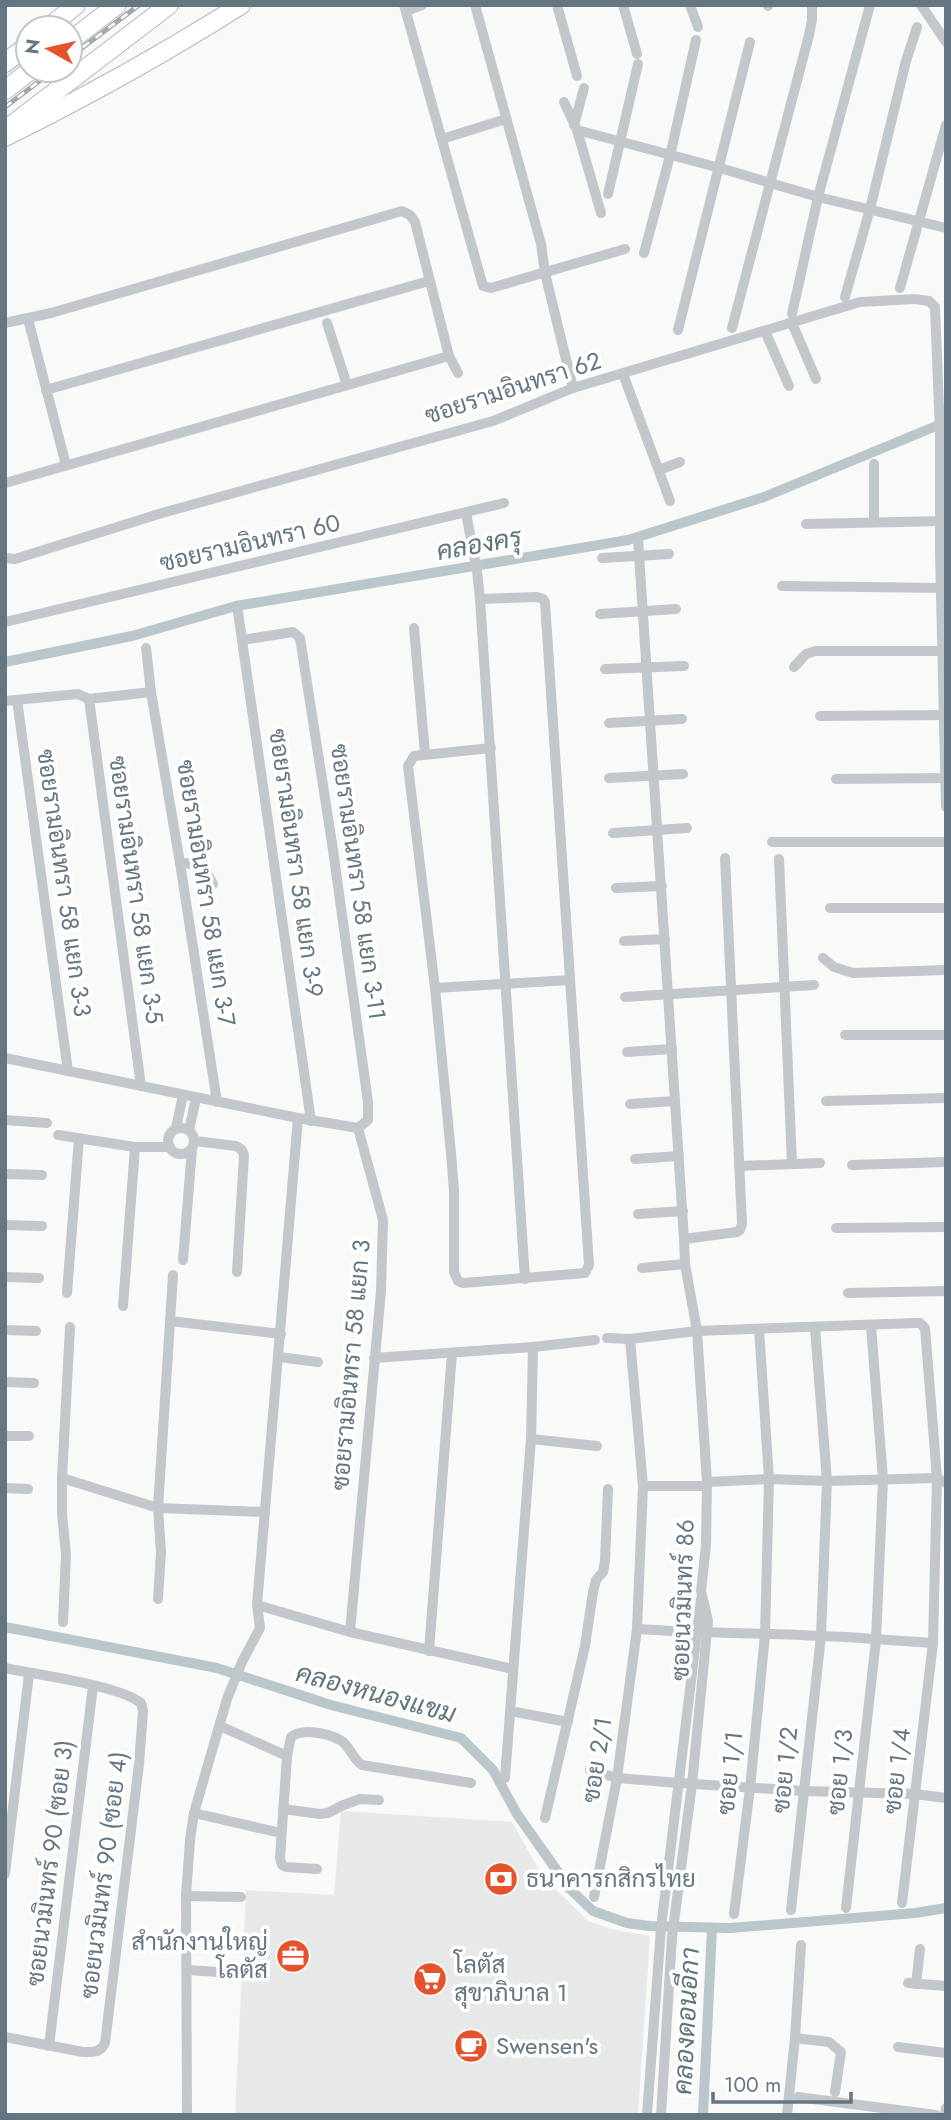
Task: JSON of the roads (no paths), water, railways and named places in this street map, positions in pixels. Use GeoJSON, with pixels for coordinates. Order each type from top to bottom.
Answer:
{"type":"FeatureCollection","features":[{"type":"Feature","properties":{"kind":"main road"},"geometry":{"type":"LineString","coordinates":[[84,30],[117,5]]}},
{"type":"Feature","properties":{"kind":"main road"},"geometry":{"type":"LineString","coordinates":[[5,130],[169,5]]}},
{"type":"Feature","properties":{"kind":"main road"},"geometry":{"type":"LineString","coordinates":[[5,137],[182,42],[241,5]]}},
{"type":"Feature","properties":{"kind":"street"},"geometry":{"type":"LineString","coordinates":[[422,5],[405,8],[483,286],[491,288],[625,249]]}},
{"type":"Feature","properties":{"kind":"street"},"geometry":{"type":"LineString","coordinates":[[475,5],[541,244],[545,273],[573,388]]}},
{"type":"Feature","properties":{"kind":"street"},"geometry":{"type":"LineString","coordinates":[[557,5],[577,76]]}},
{"type":"Feature","properties":{"kind":"street"},"geometry":{"type":"LineString","coordinates":[[608,194],[638,59],[623,5]]}},
{"type":"Feature","properties":{"kind":"street"},"geometry":{"type":"LineString","coordinates":[[691,5],[698,27]]}},
{"type":"Feature","properties":{"kind":"street"},"geometry":{"type":"LineString","coordinates":[[732,328],[813,20],[812,5]]}},
{"type":"Feature","properties":{"kind":"street"},"geometry":{"type":"LineString","coordinates":[[816,379],[792,319],[818,197],[870,5]]}},
{"type":"Feature","properties":{"kind":"street"},"geometry":{"type":"LineString","coordinates":[[924,6],[946,42]]}},
{"type":"Feature","properties":{"kind":"street"},"geometry":{"type":"LineString","coordinates":[[845,297],[917,27]]}},
{"type":"Feature","properties":{"kind":"street"},"geometry":{"type":"LineString","coordinates":[[644,253],[670,156],[696,40]]}},
{"type":"Feature","properties":{"kind":"street"},"geometry":{"type":"LineString","coordinates":[[678,330],[750,42]]}},
{"type":"Feature","properties":{"kind":"street"},"geometry":{"type":"LineString","coordinates":[[576,128],[584,88]]}},
{"type":"Feature","properties":{"kind":"street"},"geometry":{"type":"LineString","coordinates":[[564,102],[576,128],[601,214]]}},
{"type":"Feature","properties":{"kind":"street"},"geometry":{"type":"LineString","coordinates":[[442,139],[506,119]]}},
{"type":"Feature","properties":{"kind":"street"},"geometry":{"type":"LineString","coordinates":[[900,288],[946,125]]}},
{"type":"Feature","properties":{"kind":"street"},"geometry":{"type":"LineString","coordinates":[[576,128],[619,143],[946,229]]}},
{"type":"Feature","properties":{"kind":"street"},"geometry":{"type":"LineString","coordinates":[[5,323],[28,319],[402,211],[410,215],[415,222],[449,356],[457,373]]}},
{"type":"Feature","properties":{"kind":"street"},"geometry":{"type":"LineString","coordinates":[[46,390],[429,281]]}},
{"type":"Feature","properties":{"kind":"street","name":"ซอยรามอินทรา 62"},"geometry":{"type":"LineString","coordinates":[[5,558],[15,559],[162,513],[480,425],[573,388],[765,331],[792,319],[869,300],[915,299],[933,303],[935,307],[943,458]]}},
{"type":"Feature","properties":{"kind":"street"},"geometry":{"type":"LineString","coordinates":[[28,319],[66,465]]}},
{"type":"Feature","properties":{"kind":"street"},"geometry":{"type":"LineString","coordinates":[[327,323],[347,385]]}},
{"type":"Feature","properties":{"kind":"street"},"geometry":{"type":"LineString","coordinates":[[765,331],[789,386]]}},
{"type":"Feature","properties":{"kind":"street"},"geometry":{"type":"LineString","coordinates":[[5,483],[449,356]]}},
{"type":"Feature","properties":{"kind":"street"},"geometry":{"type":"LineString","coordinates":[[623,374],[670,501]]}},
{"type":"Feature","properties":{"kind":"street"},"geometry":{"type":"LineString","coordinates":[[943,458],[946,807]]}},
{"type":"Feature","properties":{"kind":"street"},"geometry":{"type":"LineString","coordinates":[[659,470],[680,462]]}},
{"type":"Feature","properties":{"kind":"street"},"geometry":{"type":"LineString","coordinates":[[874,464],[874,522]]}},
{"type":"Feature","properties":{"kind":"street","name":"ซอยรามอินทรา 60"},"geometry":{"type":"LineString","coordinates":[[5,622],[504,503]]}},
{"type":"Feature","properties":{"kind":"street"},"geometry":{"type":"LineString","coordinates":[[466,513],[481,599],[525,1279]]}},
{"type":"Feature","properties":{"kind":"street"},"geometry":{"type":"LineString","coordinates":[[806,524],[943,521]]}},
{"type":"Feature","properties":{"kind":"street","name":"ซอยนวมินทร์ 86"},"geometry":{"type":"LineString","coordinates":[[638,539],[685,1264],[697,1331],[707,1484],[706,1545],[701,1591],[708,1621],[702,1633],[661,1927],[647,2115]]}},
{"type":"Feature","properties":{"kind":"street"},"geometry":{"type":"LineString","coordinates":[[602,558],[669,554]]}},
{"type":"Feature","properties":{"kind":"street"},"geometry":{"type":"LineString","coordinates":[[782,586],[944,588]]}},
{"type":"Feature","properties":{"kind":"street"},"geometry":{"type":"LineString","coordinates":[[481,599],[537,597],[545,602],[589,1265],[585,1273],[463,1283],[455,1278],[451,1153],[435,988],[408,766],[414,756],[491,748]]}},
{"type":"Feature","properties":{"kind":"street"},"geometry":{"type":"LineString","coordinates":[[600,614],[676,609]]}},
{"type":"Feature","properties":{"kind":"street","name":"ซอยรามอินทรา 58 แยก 3-9"},"geometry":{"type":"LineString","coordinates":[[238,612],[311,1121]]}},
{"type":"Feature","properties":{"kind":"street"},"geometry":{"type":"LineString","coordinates":[[414,628],[425,754]]}},
{"type":"Feature","properties":{"kind":"street","name":"ซอยรามอินทรา 58 แยก 3-11"},"geometry":{"type":"LineString","coordinates":[[242,640],[293,632],[300,638],[368,1102],[368,1120],[358,1128]]}},
{"type":"Feature","properties":{"kind":"street","name":"ซอยรามอินทรา 58 แยก 3-7"},"geometry":{"type":"LineString","coordinates":[[146,648],[217,1102]]}},
{"type":"Feature","properties":{"kind":"street"},"geometry":{"type":"LineString","coordinates":[[794,667],[806,654],[815,651],[944,651]]}},
{"type":"Feature","properties":{"kind":"street"},"geometry":{"type":"LineString","coordinates":[[605,669],[684,666]]}},
{"type":"Feature","properties":{"kind":"street"},"geometry":{"type":"LineString","coordinates":[[5,701],[78,694],[89,699],[151,692]]}},
{"type":"Feature","properties":{"kind":"street","name":"ซอยรามอินทรา 58 แยก 3-5"},"geometry":{"type":"LineString","coordinates":[[89,699],[141,1086]]}},
{"type":"Feature","properties":{"kind":"street","name":"ซอยรามอินทรา 58 แยก 3-3"},"geometry":{"type":"LineString","coordinates":[[17,700],[68,1071]]}},
{"type":"Feature","properties":{"kind":"street"},"geometry":{"type":"LineString","coordinates":[[820,716],[945,715]]}},
{"type":"Feature","properties":{"kind":"street"},"geometry":{"type":"LineString","coordinates":[[609,723],[682,719]]}},
{"type":"Feature","properties":{"kind":"street"},"geometry":{"type":"LineString","coordinates":[[609,778],[683,774]]}},
{"type":"Feature","properties":{"kind":"street"},"geometry":{"type":"LineString","coordinates":[[836,779],[945,778]]}},
{"type":"Feature","properties":{"kind":"street"},"geometry":{"type":"LineString","coordinates":[[613,833],[687,828]]}},
{"type":"Feature","properties":{"kind":"street"},"geometry":{"type":"LineString","coordinates":[[772,842],[946,842]]}},
{"type":"Feature","properties":{"kind":"street"},"geometry":{"type":"LineString","coordinates":[[684,1239],[737,1232],[743,1219],[725,858]]}},
{"type":"Feature","properties":{"kind":"street"},"geometry":{"type":"LineString","coordinates":[[779,859],[792,1163]]}},
{"type":"Feature","properties":{"kind":"street"},"geometry":{"type":"LineString","coordinates":[[180,863],[192,863],[201,867],[213,884]]}},
{"type":"Feature","properties":{"kind":"street"},"geometry":{"type":"LineString","coordinates":[[616,888],[662,886]]}},
{"type":"Feature","properties":{"kind":"street"},"geometry":{"type":"LineString","coordinates":[[830,908],[946,908]]}},
{"type":"Feature","properties":{"kind":"street"},"geometry":{"type":"LineString","coordinates":[[624,941],[665,939]]}},
{"type":"Feature","properties":{"kind":"street"},"geometry":{"type":"LineString","coordinates":[[823,958],[834,967],[853,973],[946,970]]}},
{"type":"Feature","properties":{"kind":"street"},"geometry":{"type":"LineString","coordinates":[[435,988],[570,980]]}},
{"type":"Feature","properties":{"kind":"street"},"geometry":{"type":"LineString","coordinates":[[625,997],[814,985]]}},
{"type":"Feature","properties":{"kind":"street"},"geometry":{"type":"LineString","coordinates":[[845,1035],[946,1035]]}},
{"type":"Feature","properties":{"kind":"street"},"geometry":{"type":"LineString","coordinates":[[627,1052],[672,1049]]}},
{"type":"Feature","properties":{"kind":"street"},"geometry":{"type":"LineString","coordinates":[[5,1058],[311,1121],[358,1128]]}},
{"type":"Feature","properties":{"kind":"street"},"geometry":{"type":"LineString","coordinates":[[183,1095],[176,1128],[170,1134],[170,1147],[176,1153],[184,1154],[193,1145],[236,1146],[242,1150],[244,1156],[237,1272]]}},
{"type":"Feature","properties":{"kind":"street"},"geometry":{"type":"LineString","coordinates":[[183,1260],[193,1145],[189,1130],[196,1098]]}},
{"type":"Feature","properties":{"kind":"street"},"geometry":{"type":"LineString","coordinates":[[826,1101],[946,1098]]}},
{"type":"Feature","properties":{"kind":"street"},"geometry":{"type":"LineString","coordinates":[[630,1104],[675,1101]]}},
{"type":"Feature","properties":{"kind":"street"},"geometry":{"type":"LineString","coordinates":[[187,2115],[187,1871],[194,1813],[220,1726],[242,1662],[260,1628],[257,1605],[298,1118]]}},
{"type":"Feature","properties":{"kind":"street"},"geometry":{"type":"LineString","coordinates":[[5,1120],[47,1124]]}},
{"type":"Feature","properties":{"kind":"street"},"geometry":{"type":"LineString","coordinates":[[176,1128],[189,1130]]}},
{"type":"Feature","properties":{"kind":"street","name":"ซอยรามอินทรา 58 แยก 3"},"geometry":{"type":"LineString","coordinates":[[350,1632],[381,1291],[383,1220],[358,1128]]}},
{"type":"Feature","properties":{"kind":"street"},"geometry":{"type":"LineString","coordinates":[[58,1135],[135,1147],[170,1147]]}},
{"type":"Feature","properties":{"kind":"street"},"geometry":{"type":"LineString","coordinates":[[67,1293],[79,1138]]}},
{"type":"Feature","properties":{"kind":"street"},"geometry":{"type":"LineString","coordinates":[[124,1306],[135,1147]]}},
{"type":"Feature","properties":{"kind":"street"},"geometry":{"type":"LineString","coordinates":[[635,1159],[680,1156]]}},
{"type":"Feature","properties":{"kind":"street"},"geometry":{"type":"LineString","coordinates":[[852,1165],[946,1162]]}},
{"type":"Feature","properties":{"kind":"street"},"geometry":{"type":"LineString","coordinates":[[739,1166],[820,1163]]}},
{"type":"Feature","properties":{"kind":"street"},"geometry":{"type":"LineString","coordinates":[[5,1174],[43,1175]]}},
{"type":"Feature","properties":{"kind":"street"},"geometry":{"type":"LineString","coordinates":[[638,1214],[683,1211]]}},
{"type":"Feature","properties":{"kind":"street"},"geometry":{"type":"LineString","coordinates":[[5,1226],[42,1226]]}},
{"type":"Feature","properties":{"kind":"street"},"geometry":{"type":"LineString","coordinates":[[836,1228],[946,1227]]}},
{"type":"Feature","properties":{"kind":"street"},"geometry":{"type":"LineString","coordinates":[[642,1268],[685,1264]]}},
{"type":"Feature","properties":{"kind":"street"},"geometry":{"type":"LineString","coordinates":[[158,1599],[161,1552],[158,1508],[173,1275]]}},
{"type":"Feature","properties":{"kind":"street"},"geometry":{"type":"LineString","coordinates":[[5,1277],[39,1278]]}},
{"type":"Feature","properties":{"kind":"street"},"geometry":{"type":"LineString","coordinates":[[848,1293],[946,1292]]}},
{"type":"Feature","properties":{"kind":"street"},"geometry":{"type":"LineString","coordinates":[[170,1321],[281,1334]]}},
{"type":"Feature","properties":{"kind":"street","name":"ซอย 1/4"},"geometry":{"type":"LineString","coordinates":[[871,1326],[919,1323],[925,1328],[942,1481],[933,1643],[902,1903]]}},
{"type":"Feature","properties":{"kind":"street"},"geometry":{"type":"LineString","coordinates":[[607,1338],[630,1339],[697,1331],[871,1326]]}},
{"type":"Feature","properties":{"kind":"street","name":"ซอย 1/3"},"geometry":{"type":"LineString","coordinates":[[846,1908],[876,1640],[883,1479],[871,1326]]}},
{"type":"Feature","properties":{"kind":"street"},"geometry":{"type":"LineString","coordinates":[[63,1622],[66,1555],[62,1478],[71,1327]]}},
{"type":"Feature","properties":{"kind":"street","name":"ซอย 1/2"},"geometry":{"type":"LineString","coordinates":[[791,1910],[821,1636],[827,1481],[815,1328]]}},
{"type":"Feature","properties":{"kind":"street","name":"ซอย 1/1"},"geometry":{"type":"LineString","coordinates":[[734,1914],[765,1635],[769,1479],[759,1329]]}},
{"type":"Feature","properties":{"kind":"street"},"geometry":{"type":"LineString","coordinates":[[5,1330],[36,1331]]}},
{"type":"Feature","properties":{"kind":"street","name":"ซอย 2/1"},"geometry":{"type":"LineString","coordinates":[[594,1897],[617,1778],[637,1629],[643,1486],[630,1339]]}},
{"type":"Feature","properties":{"kind":"street"},"geometry":{"type":"LineString","coordinates":[[374,1357],[533,1348],[595,1340]]}},
{"type":"Feature","properties":{"kind":"street"},"geometry":{"type":"LineString","coordinates":[[505,1778],[531,1439],[533,1348]]}},
{"type":"Feature","properties":{"kind":"street"},"geometry":{"type":"LineString","coordinates":[[429,1651],[452,1353]]}},
{"type":"Feature","properties":{"kind":"street"},"geometry":{"type":"LineString","coordinates":[[279,1357],[318,1362]]}},
{"type":"Feature","properties":{"kind":"street"},"geometry":{"type":"LineString","coordinates":[[5,1382],[34,1382]]}},
{"type":"Feature","properties":{"kind":"street"},"geometry":{"type":"LineString","coordinates":[[5,1436],[29,1436]]}},
{"type":"Feature","properties":{"kind":"street"},"geometry":{"type":"LineString","coordinates":[[531,1439],[597,1446]]}},
{"type":"Feature","properties":{"kind":"street"},"geometry":{"type":"LineString","coordinates":[[62,1478],[158,1508],[265,1512]]}},
{"type":"Feature","properties":{"kind":"street"},"geometry":{"type":"LineString","coordinates":[[643,1486],[769,1479],[942,1481]]}},
{"type":"Feature","properties":{"kind":"street"},"geometry":{"type":"LineString","coordinates":[[5,1488],[29,1489]]}},
{"type":"Feature","properties":{"kind":"street"},"geometry":{"type":"LineString","coordinates":[[545,1818],[585,1646],[593,1592],[596,1580],[603,1572],[608,1489]]}},
{"type":"Feature","properties":{"kind":"street"},"geometry":{"type":"LineString","coordinates":[[257,1605],[350,1632],[513,1669]]}},
{"type":"Feature","properties":{"kind":"street"},"geometry":{"type":"LineString","coordinates":[[637,1629],[933,1643]]}},
{"type":"Feature","properties":{"kind":"street","name":"ซอยนวมินทร์ 86"},"geometry":{"type":"LineString","coordinates":[[661,2115],[673,1928],[692,1784],[702,1633]]}},
{"type":"Feature","properties":{"kind":"street"},"geometry":{"type":"LineString","coordinates":[[5,1668],[93,1686]]}},
{"type":"Feature","properties":{"kind":"street"},"geometry":{"type":"LineString","coordinates":[[5,1874],[29,1674]]}},
{"type":"Feature","properties":{"kind":"street","name":"ซอยนวมินทร์ 90 (ซอย 4)"},"geometry":{"type":"LineString","coordinates":[[49,2046],[96,2052],[101,2050],[105,2043],[136,1791],[143,1711],[141,1703],[126,1695],[93,1686]]}},
{"type":"Feature","properties":{"kind":"street","name":"ซอยนวมินทร์ 90 (ซอย 3)"},"geometry":{"type":"LineString","coordinates":[[49,2046],[93,1686]]}},
{"type":"Feature","properties":{"kind":"street"},"geometry":{"type":"LineString","coordinates":[[510,1711],[568,1721]]}},
{"type":"Feature","properties":{"kind":"street"},"geometry":{"type":"LineString","coordinates":[[220,1726],[287,1756]]}},
{"type":"Feature","properties":{"kind":"street"},"geometry":{"type":"LineString","coordinates":[[317,1869],[292,1868],[282,1865],[280,1858],[287,1756],[291,1737],[297,1732],[306,1731],[340,1740],[362,1765],[471,1783]]}},
{"type":"Feature","properties":{"kind":"street"},"geometry":{"type":"LineString","coordinates":[[590,1770],[617,1778],[679,1783],[804,1791],[915,1794],[946,1798]]}},
{"type":"Feature","properties":{"kind":"street"},"geometry":{"type":"LineString","coordinates":[[283,1809],[320,1814],[360,1799],[379,1800]]}},
{"type":"Feature","properties":{"kind":"street"},"geometry":{"type":"LineString","coordinates":[[194,1813],[281,1833]]}},
{"type":"Feature","properties":{"kind":"street"},"geometry":{"type":"LineString","coordinates":[[186,1896],[241,1897]]}},
{"type":"Feature","properties":{"kind":"street"},"geometry":{"type":"LineString","coordinates":[[661,1927],[673,1928]]}},
{"type":"Feature","properties":{"kind":"street"},"geometry":{"type":"LineString","coordinates":[[787,2115],[801,1945]]}},
{"type":"Feature","properties":{"kind":"street"},"geometry":{"type":"LineString","coordinates":[[920,1949],[912,1983],[946,1986]]}},
{"type":"Feature","properties":{"kind":"street"},"geometry":{"type":"LineString","coordinates":[[187,1970],[235,1973]]}},
{"type":"Feature","properties":{"kind":"street"},"geometry":{"type":"LineString","coordinates":[[5,2037],[49,2046]]}},
{"type":"Feature","properties":{"kind":"street"},"geometry":{"type":"LineString","coordinates":[[795,2038],[829,2042],[841,2052],[835,2092]]}},
{"type":"Feature","properties":{"kind":"street"},"geometry":{"type":"LineString","coordinates":[[898,2047],[946,2053]]}},
{"type":"Feature","properties":{"kind":"street"},"geometry":{"type":"LineString","coordinates":[[798,2097],[936,2115]]}},
{"type":"Feature","properties":{"kind":"street"},"geometry":{"type":"LineString","coordinates":[[945,2115],[946,2108]]}},
{"type":"Feature","properties":{"kind":"waterway","name":"คลองครุ"},"geometry":{"type":"LineString","coordinates":[[5,662],[132,636],[236,606],[628,540],[764,497],[946,422]]}},
{"type":"Feature","properties":{"kind":"waterway","name":"คลองหนองแขม"},"geometry":{"type":"LineString","coordinates":[[5,1627],[217,1668],[331,1705],[461,1738],[493,1770],[517,1814],[570,1889],[593,1911],[627,1923],[730,1928],[915,1913],[946,1908]]}},
{"type":"Feature","properties":{"kind":"waterway","name":"คลองดอนอีกา"},"geometry":{"type":"LineString","coordinates":[[703,2115],[712,1929]]}},
{"type":"Feature","properties":{"kind":"railway"},"geometry":{"type":"LineString","coordinates":[[84,46],[139,5]]}},
{"type":"Feature","properties":{"kind":"railway"},"geometry":{"type":"LineString","coordinates":[[5,107],[35,84]]}},
{"type":"Feature","properties":{"kind":"place","name":"ธนาคารกสิกรไทย"},"geometry":{"type":"Point","coordinates":[501,1879]}},
{"type":"Feature","properties":{"kind":"place","name":"สำนักงานใหญ่ โลตัส"},"geometry":{"type":"Point","coordinates":[293,1956]}},
{"type":"Feature","properties":{"kind":"place","name":"โลตัส สุขาภิบาล 1"},"geometry":{"type":"Point","coordinates":[430,1979]}},
{"type":"Feature","properties":{"kind":"place","name":"Swensen's"},"geometry":{"type":"Point","coordinates":[471,2046]}}]}
